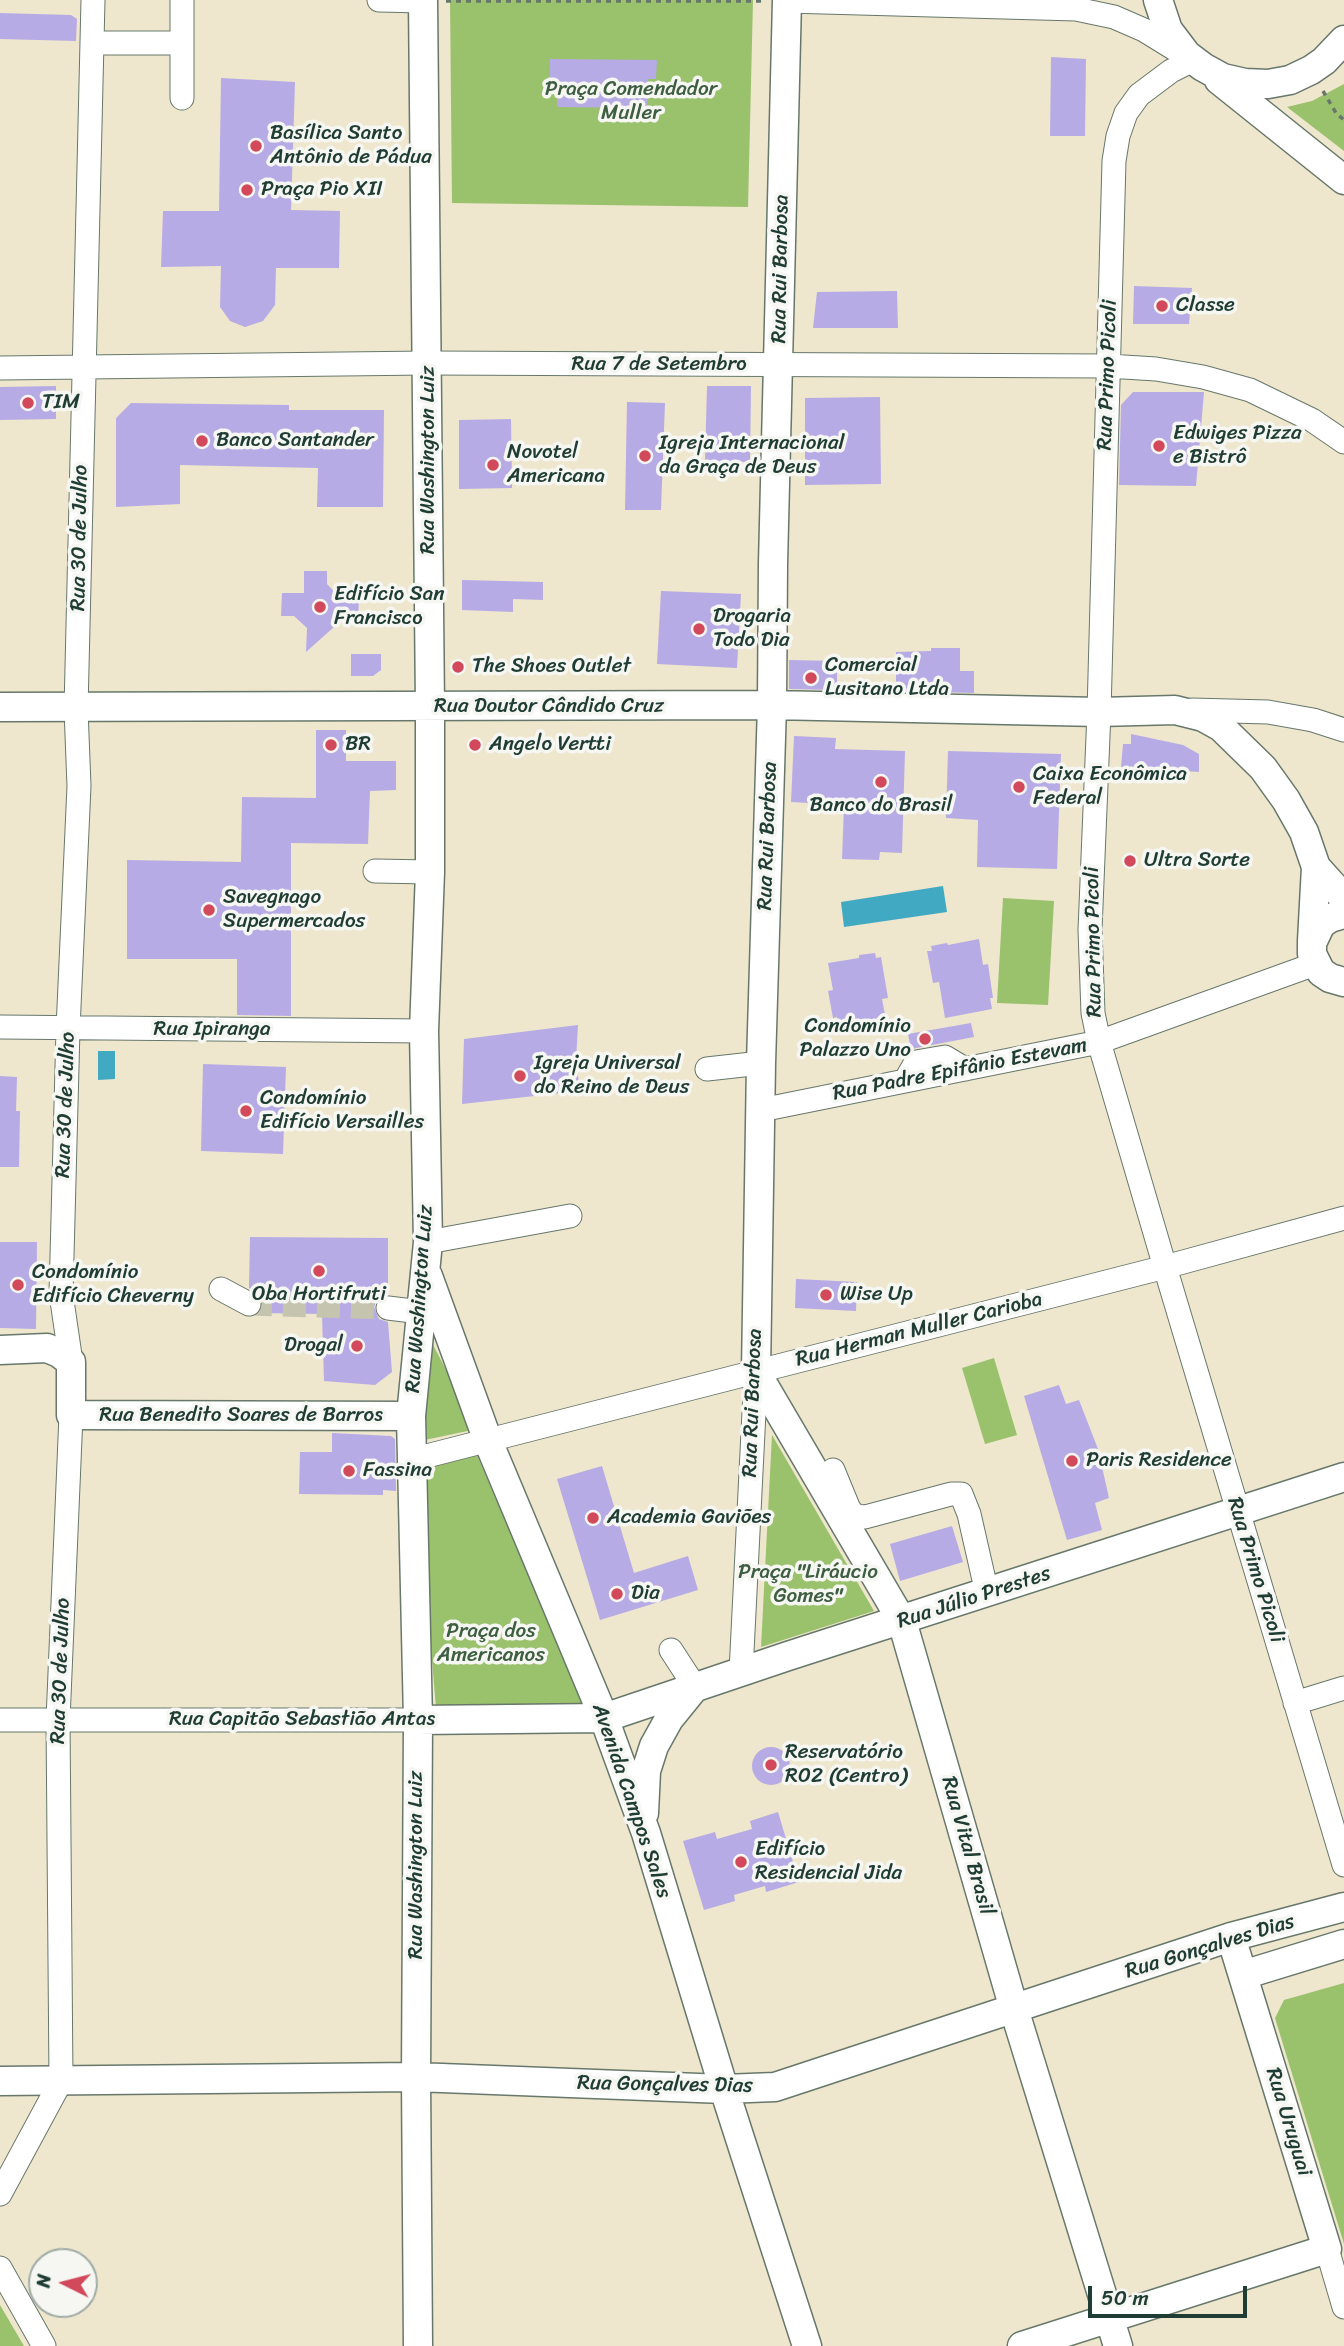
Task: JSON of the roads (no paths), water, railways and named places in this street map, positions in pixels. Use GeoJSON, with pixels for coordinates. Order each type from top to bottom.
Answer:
{"type":"FeatureCollection","features":[{"type":"Feature","properties":{"kind":"main road","name":"Rua Washington Luiz"},"geometry":{"type":"LineString","coordinates":[[418,2346],[418,1720],[411,1416],[427,1254],[424,1031],[430,872],[430,708],[423,0]]}},
{"type":"Feature","properties":{"kind":"main road","name":"Rua Rui Barbosa"},"geometry":{"type":"LineString","coordinates":[[756,1372],[787,0]]}},
{"type":"Feature","properties":{"kind":"main road"},"geometry":{"type":"LineString","coordinates":[[1158,0],[1168,30],[1182,49],[1344,180]]}},
{"type":"Feature","properties":{"kind":"main road"},"geometry":{"type":"LineString","coordinates":[[1198,64],[1223,78],[1268,84],[1290,80],[1311,70],[1344,40]]}},
{"type":"Feature","properties":{"kind":"main road","name":"Rua Doutor Cândido Cruz"},"geometry":{"type":"LineString","coordinates":[[0,707],[76,709],[772,705],[1099,712],[1175,710],[1203,717],[1221,727],[1263,768],[1286,800],[1304,832],[1317,867]]}},
{"type":"Feature","properties":{"kind":"main road"},"geometry":{"type":"LineString","coordinates":[[1317,867],[1344,898]]}},
{"type":"Feature","properties":{"kind":"main road"},"geometry":{"type":"LineString","coordinates":[[1317,867],[1323,965],[1344,990]]}},
{"type":"Feature","properties":{"kind":"main road"},"geometry":{"type":"LineString","coordinates":[[1323,965],[1321,924],[1344,914]]}},
{"type":"Feature","properties":{"kind":"main road","name":"Avenida Campos Sales"},"geometry":{"type":"LineString","coordinates":[[427,1254],[488,1441],[604,1718],[646,1833],[724,2089],[807,2346]]}},
{"type":"Feature","properties":{"kind":"main road"},"geometry":{"type":"LineString","coordinates":[[0,1350],[47,1349],[59,1353],[71,1362]]}},
{"type":"Feature","properties":{"kind":"main road","name":"Rua 30 de Julho"},"geometry":{"type":"LineString","coordinates":[[71,1362],[71,1415]]}},
{"type":"Feature","properties":{"kind":"main road","name":"Rua Vital Brasil"},"geometry":{"type":"LineString","coordinates":[[756,1372],[902,1621],[1014,2009],[1118,2346]]}},
{"type":"Feature","properties":{"kind":"main road","name":"Rua Benedito Soares de Barros"},"geometry":{"type":"LineString","coordinates":[[71,1415],[411,1416]]}},
{"type":"Feature","properties":{"kind":"main road","name":"Rua Júlio Prestes"},"geometry":{"type":"LineString","coordinates":[[604,1718],[1344,1477]]}},
{"type":"Feature","properties":{"kind":"main road"},"geometry":{"type":"LineString","coordinates":[[646,1833],[644,1789],[649,1760],[662,1730],[695,1687]]}},
{"type":"Feature","properties":{"kind":"main road","name":"Rua Capitão Sebastião Antas"},"geometry":{"type":"LineString","coordinates":[[418,1720],[604,1718]]}},
{"type":"Feature","properties":{"kind":"main road","name":"Rua Gonçalves Dias"},"geometry":{"type":"LineString","coordinates":[[0,2081],[416,2077],[724,2089],[775,2087],[1231,1937],[1344,1907]]}},
{"type":"Feature","properties":{"kind":"main road","name":"Rua Uruguai"},"geometry":{"type":"LineString","coordinates":[[1231,1937],[1326,2249]]}},
{"type":"Feature","properties":{"kind":"main road","name":"Rua Gonçalves Dias"},"geometry":{"type":"LineString","coordinates":[[1243,1975],[1344,1944]]}},
{"type":"Feature","properties":{"kind":"main road"},"geometry":{"type":"LineString","coordinates":[[1023,2346],[1326,2249]]}},
{"type":"Feature","properties":{"kind":"street","name":"Rua 30 de Julho"},"geometry":{"type":"LineString","coordinates":[[71,1362],[61,1294],[68,1029],[79,786],[76,709],[93,0]]}},
{"type":"Feature","properties":{"kind":"street"},"geometry":{"type":"LineString","coordinates":[[182,0],[182,99]]}},
{"type":"Feature","properties":{"kind":"street"},"geometry":{"type":"LineString","coordinates":[[379,0],[423,0]]}},
{"type":"Feature","properties":{"kind":"street"},"geometry":{"type":"LineString","coordinates":[[787,0],[1076,9],[1114,17],[1144,30],[1198,64]]}},
{"type":"Feature","properties":{"kind":"street"},"geometry":{"type":"LineString","coordinates":[[92,43],[182,43]]}},
{"type":"Feature","properties":{"kind":"street","name":"Rua Primo Picoli"},"geometry":{"type":"LineString","coordinates":[[1198,64],[1171,71],[1139,95],[1126,113],[1118,136],[1114,161],[1099,712],[1090,930],[1093,1013],[1099,1042],[1237,1512],[1344,1866]]}},
{"type":"Feature","properties":{"kind":"street","name":"Rua 7 de Setembro"},"geometry":{"type":"LineString","coordinates":[[0,368],[428,363],[1108,366],[1156,369],[1203,377],[1250,390],[1312,420],[1344,442]]}},
{"type":"Feature","properties":{"kind":"street"},"geometry":{"type":"LineString","coordinates":[[1175,710],[1268,712],[1312,720],[1344,730]]}},
{"type":"Feature","properties":{"kind":"street"},"geometry":{"type":"LineString","coordinates":[[375,871],[430,872]]}},
{"type":"Feature","properties":{"kind":"street","name":"Rua Padre Epifânio Estevam"},"geometry":{"type":"LineString","coordinates":[[761,1110],[1099,1042],[1323,965]]}},
{"type":"Feature","properties":{"kind":"street","name":"Rua Ipiranga"},"geometry":{"type":"LineString","coordinates":[[0,1027],[424,1031]]}},
{"type":"Feature","properties":{"kind":"street"},"geometry":{"type":"LineString","coordinates":[[707,1069],[761,1063]]}},
{"type":"Feature","properties":{"kind":"street"},"geometry":{"type":"LineString","coordinates":[[427,1254],[570,1216]]}},
{"type":"Feature","properties":{"kind":"street","name":"Rua Herman Muller Carioba"},"geometry":{"type":"LineString","coordinates":[[411,1460],[1165,1267],[1344,1218]]}},
{"type":"Feature","properties":{"kind":"street"},"geometry":{"type":"LineString","coordinates":[[221,1289],[249,1304]]}},
{"type":"Feature","properties":{"kind":"street"},"geometry":{"type":"LineString","coordinates":[[388,1308],[421,1312]]}},
{"type":"Feature","properties":{"kind":"street","name":"Rua Rui Barbosa"},"geometry":{"type":"LineString","coordinates":[[741,1672],[756,1372]]}},
{"type":"Feature","properties":{"kind":"street","name":"Rua 30 de Julho"},"geometry":{"type":"LineString","coordinates":[[0,2194],[61,2081],[58,1720],[71,1415]]}},
{"type":"Feature","properties":{"kind":"street"},"geometry":{"type":"LineString","coordinates":[[833,1471],[849,1510],[855,1516],[865,1517],[951,1494],[961,1494],[969,1514],[987,1593]]}},
{"type":"Feature","properties":{"kind":"street"},"geometry":{"type":"LineString","coordinates":[[671,1650],[695,1687]]}},
{"type":"Feature","properties":{"kind":"street"},"geometry":{"type":"LineString","coordinates":[[1295,1703],[1344,1688]]}},
{"type":"Feature","properties":{"kind":"street","name":"Rua Capitão Sebastião Antas"},"geometry":{"type":"LineString","coordinates":[[0,1720],[418,1720]]}},
{"type":"Feature","properties":{"kind":"street","name":"Rua Uruguai"},"geometry":{"type":"LineString","coordinates":[[1326,2249],[1344,2306]]}},
{"type":"Feature","properties":{"kind":"street"},"geometry":{"type":"LineString","coordinates":[[0,2268],[44,2346]]}},
{"type":"Feature","properties":{"kind":"water"},"geometry":{"type":"Polygon","coordinates":[[[943,886],[947,912],[844,927],[841,902],[943,886]]]}},
{"type":"Feature","properties":{"kind":"water"},"geometry":{"type":"Polygon","coordinates":[[[98,1051],[115,1051],[115,1079],[98,1080],[98,1051]]]}},
{"type":"Feature","properties":{"kind":"tunnel"},"geometry":{"type":"LineString","coordinates":[[249,1304],[388,1308]]}},
{"type":"Feature","properties":{"kind":"place","name":"Basílica Santo Antônio de Pádua"},"geometry":{"type":"Point","coordinates":[256,146]}},
{"type":"Feature","properties":{"kind":"place","name":"Praça Pio XII"},"geometry":{"type":"Point","coordinates":[247,190]}},
{"type":"Feature","properties":{"kind":"place","name":"Classe"},"geometry":{"type":"Point","coordinates":[1162,306]}},
{"type":"Feature","properties":{"kind":"place","name":"TIM"},"geometry":{"type":"Point","coordinates":[28,403]}},
{"type":"Feature","properties":{"kind":"place","name":"Banco Santander"},"geometry":{"type":"Point","coordinates":[202,441]}},
{"type":"Feature","properties":{"kind":"place","name":"Edwiges Pizza e Bistrô"},"geometry":{"type":"Point","coordinates":[1159,446]}},
{"type":"Feature","properties":{"kind":"place","name":"Igreja Internacional da Graça de Deus"},"geometry":{"type":"Point","coordinates":[645,456]}},
{"type":"Feature","properties":{"kind":"place","name":"Novotel Americana"},"geometry":{"type":"Point","coordinates":[493,465]}},
{"type":"Feature","properties":{"kind":"place","name":"Edifício San Francisco"},"geometry":{"type":"Point","coordinates":[320,607]}},
{"type":"Feature","properties":{"kind":"place","name":"Drogaria Todo Dia"},"geometry":{"type":"Point","coordinates":[699,629]}},
{"type":"Feature","properties":{"kind":"place","name":"The Shoes Outlet"},"geometry":{"type":"Point","coordinates":[458,667]}},
{"type":"Feature","properties":{"kind":"place","name":"Comercial Lusitano Ltda"},"geometry":{"type":"Point","coordinates":[811,678]}},
{"type":"Feature","properties":{"kind":"place","name":"BR"},"geometry":{"type":"Point","coordinates":[331,745]}},
{"type":"Feature","properties":{"kind":"place","name":"Angelo Vertti"},"geometry":{"type":"Point","coordinates":[475,745]}},
{"type":"Feature","properties":{"kind":"place","name":"Banco do Brasil"},"geometry":{"type":"Point","coordinates":[881,782]}},
{"type":"Feature","properties":{"kind":"place","name":"Caixa Econômica Federal"},"geometry":{"type":"Point","coordinates":[1019,787]}},
{"type":"Feature","properties":{"kind":"place","name":"Ultra Sorte"},"geometry":{"type":"Point","coordinates":[1130,861]}},
{"type":"Feature","properties":{"kind":"place","name":"Savegnago Supermercados"},"geometry":{"type":"Point","coordinates":[209,910]}},
{"type":"Feature","properties":{"kind":"place","name":"Condomínio Palazzo Uno"},"geometry":{"type":"Point","coordinates":[925,1039]}},
{"type":"Feature","properties":{"kind":"place","name":"Igreja Universal do Reino de Deus"},"geometry":{"type":"Point","coordinates":[520,1076]}},
{"type":"Feature","properties":{"kind":"place","name":"Condomínio Edifício Versailles"},"geometry":{"type":"Point","coordinates":[246,1111]}},
{"type":"Feature","properties":{"kind":"place","name":"Oba Hortifruti"},"geometry":{"type":"Point","coordinates":[319,1271]}},
{"type":"Feature","properties":{"kind":"place","name":"Condomínio Edifício Cheverny"},"geometry":{"type":"Point","coordinates":[18,1285]}},
{"type":"Feature","properties":{"kind":"place","name":"Wise Up"},"geometry":{"type":"Point","coordinates":[826,1295]}},
{"type":"Feature","properties":{"kind":"place","name":"Drogal"},"geometry":{"type":"Point","coordinates":[357,1346]}},
{"type":"Feature","properties":{"kind":"place","name":"Paris Residence"},"geometry":{"type":"Point","coordinates":[1072,1461]}},
{"type":"Feature","properties":{"kind":"place","name":"Fassina"},"geometry":{"type":"Point","coordinates":[349,1471]}},
{"type":"Feature","properties":{"kind":"place","name":"Academia Gaviões"},"geometry":{"type":"Point","coordinates":[593,1518]}},
{"type":"Feature","properties":{"kind":"place","name":"Dia"},"geometry":{"type":"Point","coordinates":[617,1594]}},
{"type":"Feature","properties":{"kind":"place","name":"Reservatório R02 (Centro)"},"geometry":{"type":"Point","coordinates":[771,1765]}},
{"type":"Feature","properties":{"kind":"place","name":"Edifício Residencial Jida"},"geometry":{"type":"Point","coordinates":[741,1862]}},
{"type":"Feature","properties":{"kind":"park label","name":"Praça Comendador Muller"},"geometry":{"type":"Point","coordinates":[631,102]}},
{"type":"Feature","properties":{"kind":"park label","name":"Praça \"Liráucio Gomes\""},"geometry":{"type":"Point","coordinates":[808,1585]}},
{"type":"Feature","properties":{"kind":"park label","name":"Praça dos Americanos"},"geometry":{"type":"Point","coordinates":[491,1644]}}]}
